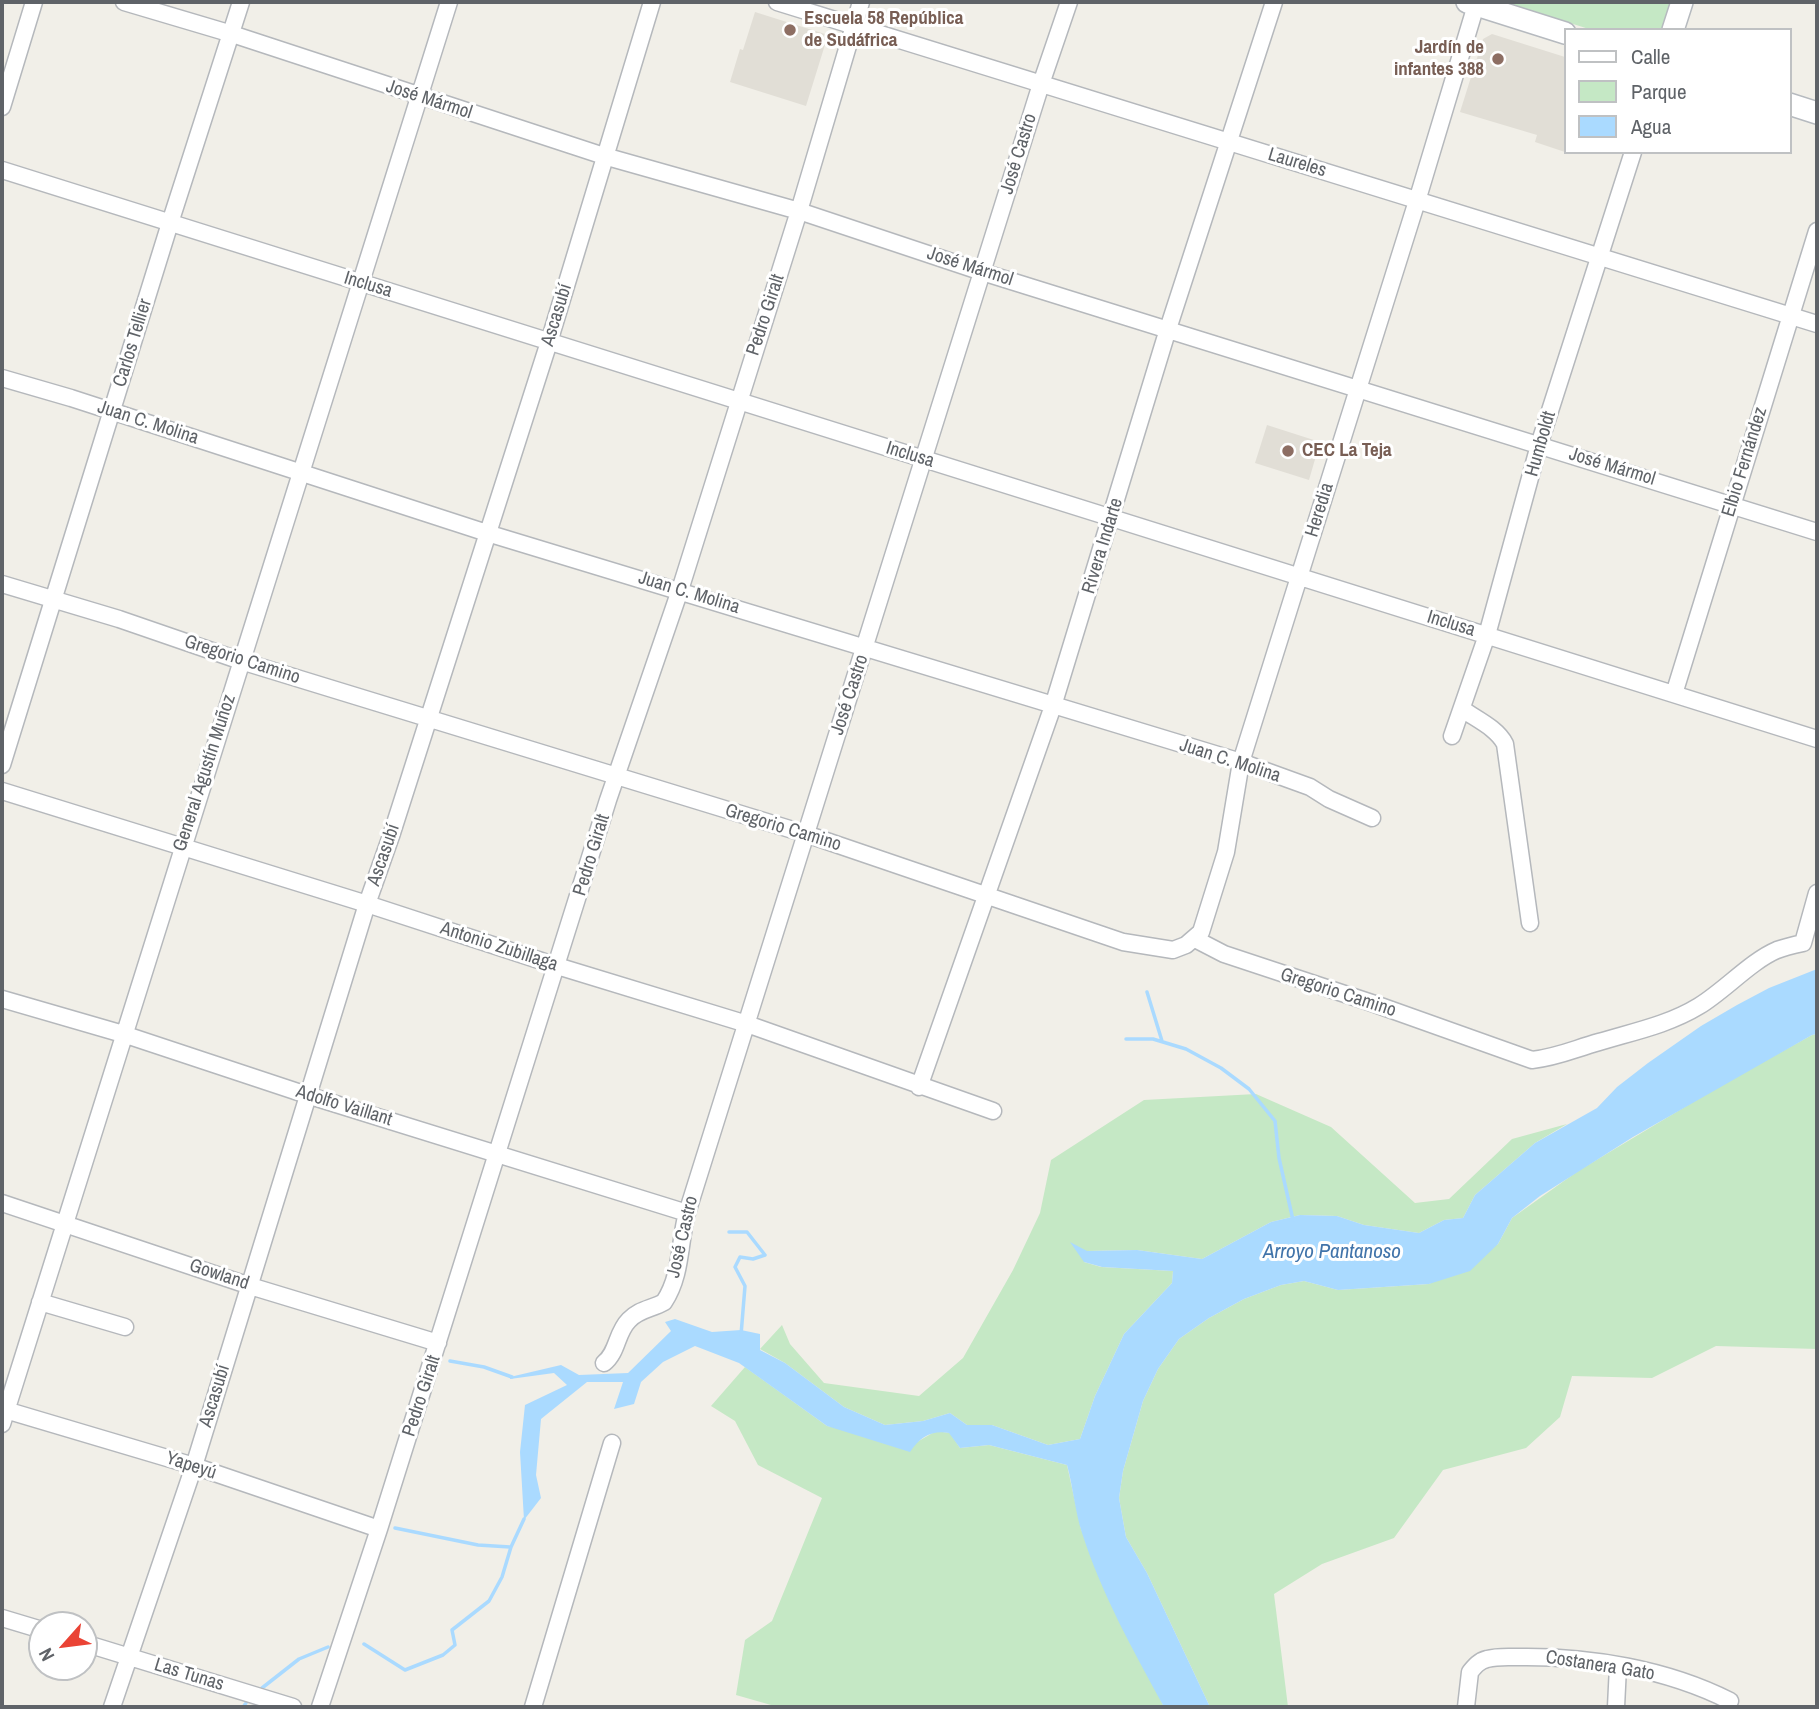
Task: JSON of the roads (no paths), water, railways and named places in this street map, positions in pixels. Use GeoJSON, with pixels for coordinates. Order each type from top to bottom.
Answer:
{"type":"FeatureCollection","features":[{"type":"Feature","properties":{"kind":"main road"},"geometry":{"type":"LineString","coordinates":[[1674,28],[1682,2]]}},
{"type":"Feature","properties":{"kind":"main road"},"geometry":{"type":"LineString","coordinates":[[1474,3],[1563,32]]}},
{"type":"Feature","properties":{"kind":"main road"},"geometry":{"type":"LineString","coordinates":[[1791,105],[1817,113]]}},
{"type":"Feature","properties":{"kind":"street"},"geometry":{"type":"LineString","coordinates":[[2,107],[34,2]]}},
{"type":"Feature","properties":{"kind":"street","name":"José Mármol"},"geometry":{"type":"LineString","coordinates":[[124,2],[232,34],[604,156],[799,211],[982,272],[1817,532]]}},
{"type":"Feature","properties":{"kind":"street","name":"Carlos Tellier"},"geometry":{"type":"LineString","coordinates":[[2,765],[170,223],[242,2]]}},
{"type":"Feature","properties":{"kind":"street","name":"General Agustín Muñoz"},"geometry":{"type":"LineString","coordinates":[[3,1415],[449,2]]}},
{"type":"Feature","properties":{"kind":"street","name":"Ascasubí"},"geometry":{"type":"LineString","coordinates":[[112,1707],[194,1466],[367,904],[549,342],[652,2]]}},
{"type":"Feature","properties":{"kind":"street","name":"Laureles"},"geometry":{"type":"LineString","coordinates":[[777,2],[1817,324]]}},
{"type":"Feature","properties":{"kind":"street","name":"Pedro Giralt"},"geometry":{"type":"LineString","coordinates":[[320,1707],[617,777],[680,590],[799,211],[861,2]]}},
{"type":"Feature","properties":{"kind":"street","name":"José Castro"},"geometry":{"type":"LineString","coordinates":[[604,1363],[614,1351],[617,1336],[627,1322],[636,1313],[664,1302],[668,1295],[682,1250],[687,1213],[1069,2]]}},
{"type":"Feature","properties":{"kind":"street","name":"Rivera Indarte"},"geometry":{"type":"LineString","coordinates":[[919,1087],[1053,706],[1168,329],[1274,2]]}},
{"type":"Feature","properties":{"kind":"street","name":"Heredia"},"geometry":{"type":"LineString","coordinates":[[1195,939],[1205,922],[1226,852],[1241,762],[1417,201],[1474,3]]}},
{"type":"Feature","properties":{"kind":"street","name":"Humboldt"},"geometry":{"type":"LineString","coordinates":[[1452,736],[1487,635],[1539,445],[1632,154]]}},
{"type":"Feature","properties":{"kind":"street","name":"Inclusa"},"geometry":{"type":"LineString","coordinates":[[2,170],[1817,739]]}},
{"type":"Feature","properties":{"kind":"street","name":"Elbio Fernández"},"geometry":{"type":"LineString","coordinates":[[1674,694],[1817,231]]}},
{"type":"Feature","properties":{"kind":"street","name":"Juan C. Molina"},"geometry":{"type":"LineString","coordinates":[[2,378],[487,533],[1241,762],[1310,787],[1329,799],[1372,817]]}},
{"type":"Feature","properties":{"kind":"street","name":"Gregorio Camino"},"geometry":{"type":"LineString","coordinates":[[2,584],[119,619],[241,661],[806,834],[1123,942],[1167,951],[1179,949],[1195,939],[1224,954],[1532,1060],[1558,1057],[1594,1043],[1667,1022],[1697,1007],[1775,951],[1803,943],[1817,893]]}},
{"type":"Feature","properties":{"kind":"street"},"geometry":{"type":"LineString","coordinates":[[1462,709],[1502,737],[1505,744],[1531,923]]}},
{"type":"Feature","properties":{"kind":"street","name":"Antonio Zubillaga"},"geometry":{"type":"LineString","coordinates":[[2,791],[747,1024],[993,1111]]}},
{"type":"Feature","properties":{"kind":"street","name":"Adolfo Vaillant"},"geometry":{"type":"LineString","coordinates":[[2,999],[123,1034],[310,1096],[687,1213]]}},
{"type":"Feature","properties":{"kind":"street","name":"Gowland"},"geometry":{"type":"LineString","coordinates":[[2,1203],[250,1286],[438,1343]]}},
{"type":"Feature","properties":{"kind":"street"},"geometry":{"type":"LineString","coordinates":[[40,1302],[125,1326]]}},
{"type":"Feature","properties":{"kind":"street","name":"Yapeyú"},"geometry":{"type":"LineString","coordinates":[[3,1415],[194,1466],[379,1529]]}},
{"type":"Feature","properties":{"kind":"street"},"geometry":{"type":"LineString","coordinates":[[533,1707],[612,1443]]}},
{"type":"Feature","properties":{"kind":"street"},"geometry":{"type":"LineString","coordinates":[[2,1618],[28,1626]]}},
{"type":"Feature","properties":{"kind":"street","name":"Las Tunas"},"geometry":{"type":"LineString","coordinates":[[98,1647],[293,1707]]}},
{"type":"Feature","properties":{"kind":"street","name":"Costanera Gato"},"geometry":{"type":"LineString","coordinates":[[1465,1707],[1470,1672],[1484,1659],[1496,1657],[1551,1657],[1618,1667],[1660,1675],[1730,1701]]}},
{"type":"Feature","properties":{"kind":"street"},"geometry":{"type":"LineString","coordinates":[[1616,1707],[1618,1667]]}},
{"type":"Feature","properties":{"kind":"water","name":"Arroyo Pantanoso"},"geometry":{"type":"Polygon","coordinates":[[[1817,969],[1817,1034],[1633,1137],[1540,1196],[1512,1218],[1498,1244],[1470,1271],[1429,1284],[1338,1290],[1304,1281],[1281,1285],[1244,1299],[1209,1318],[1179,1339],[1158,1369],[1143,1401],[1123,1471],[1119,1498],[1126,1537],[1147,1573],[1210,1707],[1164,1707],[1119,1622],[1090,1556],[1067,1465],[989,1445],[960,1448],[949,1433],[927,1436],[910,1452],[827,1426],[739,1363],[695,1346],[663,1362],[641,1382],[634,1404],[614,1409],[623,1382],[587,1382],[541,1419],[536,1475],[541,1498],[524,1520],[520,1452],[525,1405],[567,1385],[554,1373],[510,1377],[561,1365],[579,1375],[628,1373],[671,1331],[665,1322],[675,1319],[712,1332],[741,1330],[760,1334],[760,1350],[785,1363],[844,1407],[885,1425],[923,1421],[950,1413],[967,1425],[992,1425],[1048,1445],[1080,1439],[1095,1396],[1124,1334],[1172,1283],[1173,1271],[1102,1267],[1084,1262],[1070,1242],[1087,1251],[1137,1250],[1202,1259],[1271,1222],[1300,1215],[1337,1216],[1364,1225],[1419,1233],[1444,1220],[1463,1218],[1475,1195],[1535,1143],[1597,1108],[1617,1087],[1648,1063],[1737,1005],[1769,988],[1817,969]]]}},
{"type":"Feature","properties":{"kind":"waterway"},"geometry":{"type":"LineString","coordinates":[[1147,992],[1162,1041]]}},
{"type":"Feature","properties":{"kind":"waterway"},"geometry":{"type":"LineString","coordinates":[[1126,1039],[1153,1039],[1186,1049],[1221,1068],[1249,1089],[1275,1121],[1279,1158],[1293,1220]]}},
{"type":"Feature","properties":{"kind":"waterway"},"geometry":{"type":"LineString","coordinates":[[729,1232],[747,1232],[765,1255],[753,1259],[740,1257],[735,1267],[745,1286],[741,1335]]}},
{"type":"Feature","properties":{"kind":"waterway"},"geometry":{"type":"LineString","coordinates":[[450,1361],[484,1367],[512,1377]]}},
{"type":"Feature","properties":{"kind":"waterway"},"geometry":{"type":"LineString","coordinates":[[364,1644],[405,1670],[443,1655],[455,1645],[452,1630],[489,1601],[502,1577],[511,1547],[524,1519]]}},
{"type":"Feature","properties":{"kind":"waterway"},"geometry":{"type":"LineString","coordinates":[[395,1528],[478,1545],[510,1547]]}},
{"type":"Feature","properties":{"kind":"waterway"},"geometry":{"type":"LineString","coordinates":[[262,1688],[299,1659],[328,1647]]}},
{"type":"Feature","properties":{"kind":"waterway"},"geometry":{"type":"LineString","coordinates":[[243,1707],[246,1703]]}},
{"type":"Feature","properties":{"kind":"place","name":"Escuela 58 República de Sudáfrica"},"geometry":{"type":"Point","coordinates":[790,30]}},
{"type":"Feature","properties":{"kind":"place","name":"Jardín de infantes 388"},"geometry":{"type":"Point","coordinates":[1498,59]}},
{"type":"Feature","properties":{"kind":"place","name":"CEC La Teja"},"geometry":{"type":"Point","coordinates":[1288,451]}}]}
